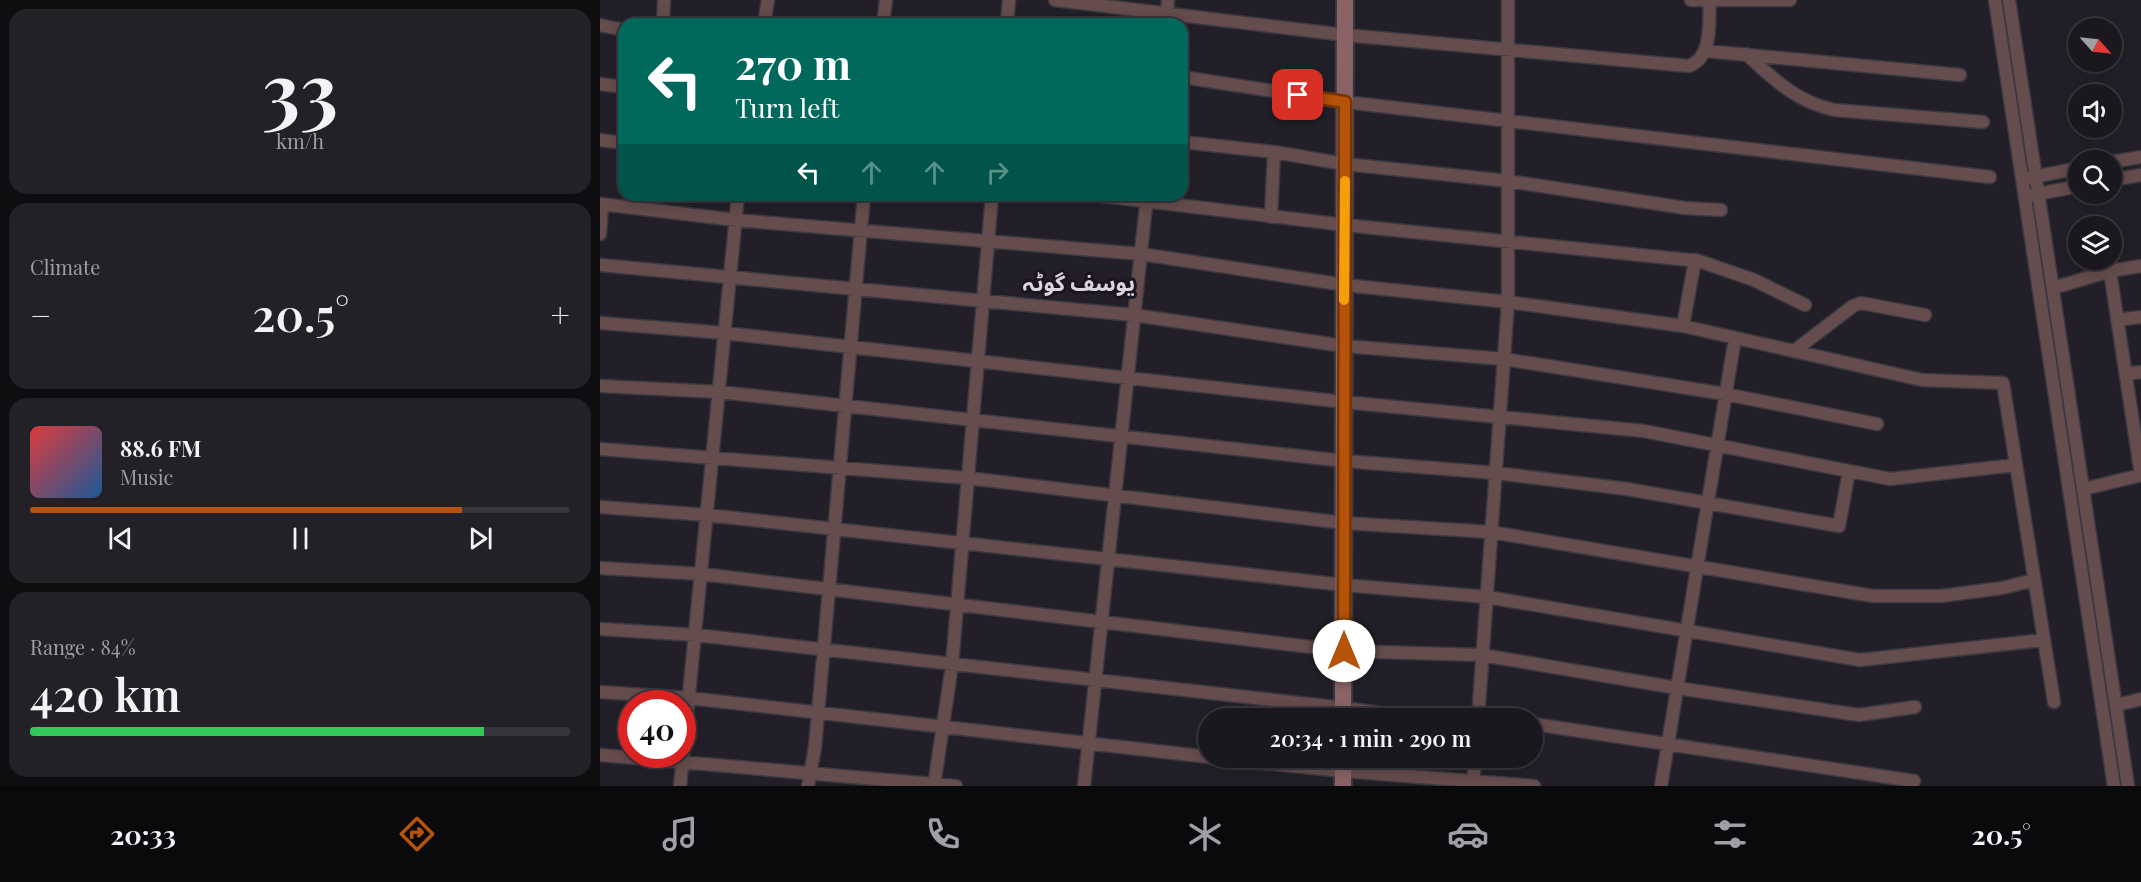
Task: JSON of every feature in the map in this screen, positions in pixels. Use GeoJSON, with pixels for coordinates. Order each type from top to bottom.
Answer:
{"type":"FeatureCollection","features":[{"type":"Feature","properties":{"kind":"street"},"geometry":{"type":"LineString","coordinates":[[663,18],[664,0]]}},
{"type":"Feature","properties":{"kind":"street"},"geometry":{"type":"LineString","coordinates":[[765,18],[768,0]]}},
{"type":"Feature","properties":{"kind":"street"},"geometry":{"type":"LineString","coordinates":[[884,18],[885,0]]}},
{"type":"Feature","properties":{"kind":"street"},"geometry":{"type":"LineString","coordinates":[[1008,18],[1009,0]]}},
{"type":"Feature","properties":{"kind":"street"},"geometry":{"type":"LineString","coordinates":[[1055,0],[1345,35],[1689,66],[1697,63],[1706,51],[1710,1]]}},
{"type":"Feature","properties":{"kind":"street"},"geometry":{"type":"LineString","coordinates":[[1344,708],[1345,0]]}},
{"type":"Feature","properties":{"kind":"street"},"geometry":{"type":"LineString","coordinates":[[1479,708],[1508,302],[1508,0]]}},
{"type":"Feature","properties":{"kind":"street"},"geometry":{"type":"LineString","coordinates":[[1691,0],[1790,0]]}},
{"type":"Feature","properties":{"kind":"street"},"geometry":{"type":"LineString","coordinates":[[1995,0],[2114,786]]}},
{"type":"Feature","properties":{"kind":"street"},"geometry":{"type":"LineString","coordinates":[[2009,0],[2128,786]]}},
{"type":"Feature","properties":{"kind":"street"},"geometry":{"type":"LineString","coordinates":[[600,25],[618,29]]}},
{"type":"Feature","properties":{"kind":"street"},"geometry":{"type":"LineString","coordinates":[[1706,51],[1960,75]]}},
{"type":"Feature","properties":{"kind":"street"},"geometry":{"type":"LineString","coordinates":[[1746,54],[1785,89],[1811,104],[1834,110],[1983,122]]}},
{"type":"Feature","properties":{"kind":"street"},"geometry":{"type":"LineString","coordinates":[[1188,78],[1345,102],[1508,119],[1990,177]]}},
{"type":"Feature","properties":{"kind":"street"},"geometry":{"type":"LineString","coordinates":[[600,84],[618,86]]}},
{"type":"Feature","properties":{"kind":"street"},"geometry":{"type":"LineString","coordinates":[[600,140],[618,142]]}},
{"type":"Feature","properties":{"kind":"street"},"geometry":{"type":"LineString","coordinates":[[1188,143],[1274,152],[1345,164],[1508,181],[1685,208],[1721,210]]}},
{"type":"Feature","properties":{"kind":"street"},"geometry":{"type":"LineString","coordinates":[[1271,217],[1274,152]]}},
{"type":"Feature","properties":{"kind":"street"},"geometry":{"type":"LineString","coordinates":[[2122,160],[2141,157]]}},
{"type":"Feature","properties":{"kind":"street"},"geometry":{"type":"LineString","coordinates":[[2022,181],[2036,175],[2068,170]]}},
{"type":"Feature","properties":{"kind":"street"},"geometry":{"type":"LineString","coordinates":[[2122,178],[2141,175]]}},
{"type":"Feature","properties":{"kind":"street"},"geometry":{"type":"LineString","coordinates":[[2025,199],[2039,193],[2068,188]]}},
{"type":"Feature","properties":{"kind":"street"},"geometry":{"type":"LineString","coordinates":[[633,208],[634,201]]}},
{"type":"Feature","properties":{"kind":"street"},"geometry":{"type":"LineString","coordinates":[[690,690],[738,201]]}},
{"type":"Feature","properties":{"kind":"street"},"geometry":{"type":"LineString","coordinates":[[808,786],[818,713],[863,201]]}},
{"type":"Feature","properties":{"kind":"street"},"geometry":{"type":"LineString","coordinates":[[934,784],[952,665],[991,201]]}},
{"type":"Feature","properties":{"kind":"street"},"geometry":{"type":"LineString","coordinates":[[1084,786],[1113,495],[1147,201]]}},
{"type":"Feature","properties":{"kind":"street"},"geometry":{"type":"LineString","coordinates":[[1161,201],[1271,217],[1695,260],[1754,280],[1805,305]]}},
{"type":"Feature","properties":{"kind":"street"},"geometry":{"type":"LineString","coordinates":[[600,234],[601,204],[736,220],[1141,254],[1344,285],[1508,302],[1683,326],[1922,380],[2003,383],[2054,702]]}},
{"type":"Feature","properties":{"kind":"street"},"geometry":{"type":"LineString","coordinates":[[1683,326],[1695,260]]}},
{"type":"Feature","properties":{"kind":"street"},"geometry":{"type":"LineString","coordinates":[[600,265],[730,279],[1134,315],[1344,346],[1504,359],[1725,394],[1877,424]]}},
{"type":"Feature","properties":{"kind":"street"},"geometry":{"type":"LineString","coordinates":[[2053,288],[2110,271],[2141,266]]}},
{"type":"Feature","properties":{"kind":"street"},"geometry":{"type":"LineString","coordinates":[[2084,489],[2141,475],[2137,423],[2126,374],[2110,271]]}},
{"type":"Feature","properties":{"kind":"street"},"geometry":{"type":"LineString","coordinates":[[1794,351],[1853,306],[1861,303],[1924,315]]}},
{"type":"Feature","properties":{"kind":"street"},"geometry":{"type":"LineString","coordinates":[[2117,320],[2141,317]]}},
{"type":"Feature","properties":{"kind":"street"},"geometry":{"type":"LineString","coordinates":[[600,323],[725,333],[1128,376],[1344,402],[1644,431],[1890,479],[2016,465]]}},
{"type":"Feature","properties":{"kind":"street"},"geometry":{"type":"LineString","coordinates":[[1661,786],[1735,338]]}},
{"type":"Feature","properties":{"kind":"street"},"geometry":{"type":"LineString","coordinates":[[2126,374],[2141,372]]}},
{"type":"Feature","properties":{"kind":"street"},"geometry":{"type":"LineString","coordinates":[[600,386],[720,392],[1344,461],[1496,473],[1627,489],[1707,505],[1839,526],[1849,471]]}},
{"type":"Feature","properties":{"kind":"street"},"geometry":{"type":"LineString","coordinates":[[600,449],[968,478],[1344,523],[1491,532],[1873,596],[1941,596],[2002,588],[2034,580]]}},
{"type":"Feature","properties":{"kind":"street"},"geometry":{"type":"LineString","coordinates":[[600,507],[707,515],[1344,585],[1487,597],[1860,660],[2044,640]]}},
{"type":"Feature","properties":{"kind":"street"},"geometry":{"type":"LineString","coordinates":[[600,568],[702,573],[1344,651],[1482,655],[1677,688],[1859,715],[1915,707]]}},
{"type":"Feature","properties":{"kind":"street"},"geometry":{"type":"LineString","coordinates":[[600,629],[696,635],[1095,681],[1305,708]]}},
{"type":"Feature","properties":{"kind":"street"},"geometry":{"type":"LineString","coordinates":[[600,692],[618,693]]}},
{"type":"Feature","properties":{"kind":"street"},"geometry":{"type":"LineString","coordinates":[[696,699],[1198,756]]}},
{"type":"Feature","properties":{"kind":"street"},"geometry":{"type":"LineString","coordinates":[[2117,705],[2141,699]]}},
{"type":"Feature","properties":{"kind":"street"},"geometry":{"type":"LineString","coordinates":[[1543,725],[1668,742],[1914,781]]}},
{"type":"Feature","properties":{"kind":"street"},"geometry":{"type":"LineString","coordinates":[[600,755],[618,757]]}},
{"type":"Feature","properties":{"kind":"street"},"geometry":{"type":"LineString","coordinates":[[696,763],[956,786]]}},
{"type":"Feature","properties":{"kind":"street"},"geometry":{"type":"LineString","coordinates":[[681,786],[682,768]]}},
{"type":"Feature","properties":{"kind":"street"},"geometry":{"type":"LineString","coordinates":[[1308,768],[1473,784],[1534,786]]}},
{"type":"Feature","properties":{"kind":"street"},"geometry":{"type":"LineString","coordinates":[[1473,784],[1474,768]]}},
{"type":"Feature","properties":{"kind":"slow traffic"},"geometry":{"type":"LineString","coordinates":[[1344,300],[1345,181]]}},
{"type":"Feature","properties":{"kind":"district","name":"یوسف گوٹہ"},"geometry":{"type":"Point","coordinates":[1079,283]}},
{"type":"Feature","properties":{"kind":"route"},"geometry":{"type":"LineString","coordinates":[[1298,95],[1345,102],[1344,651]]}}]}
